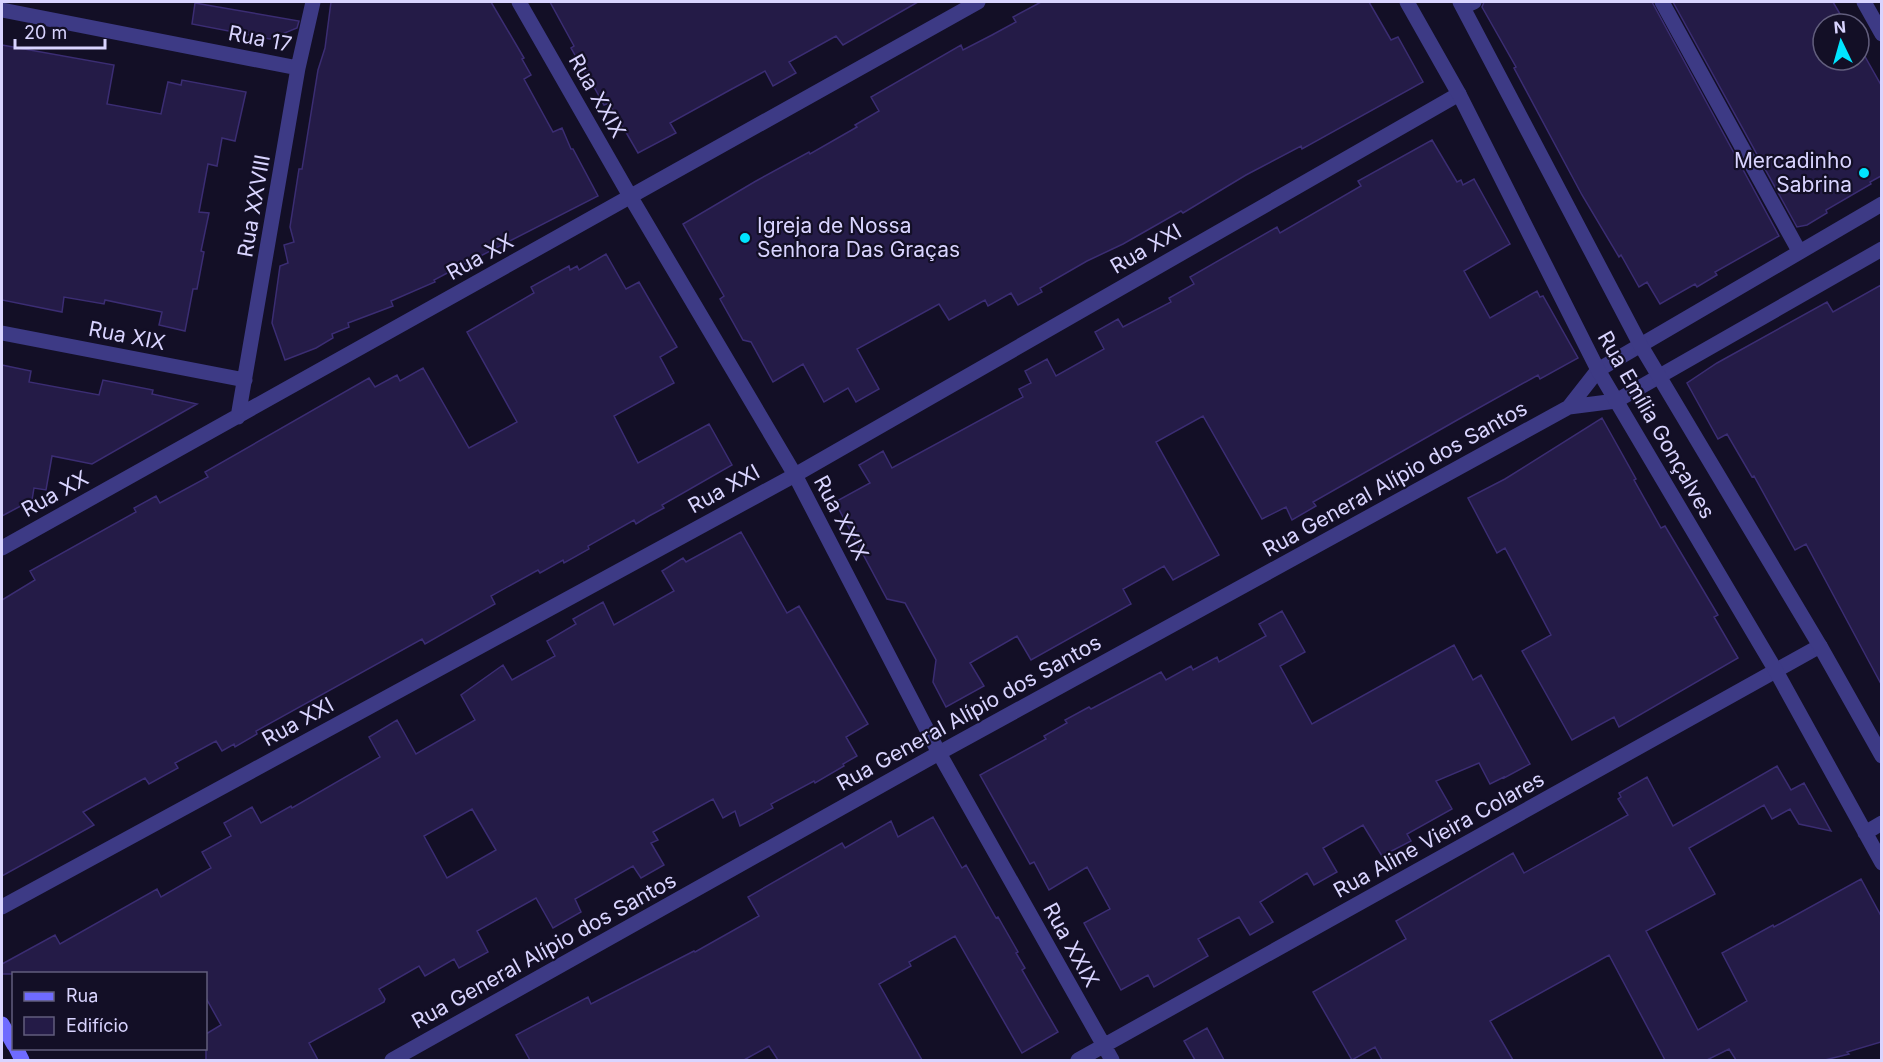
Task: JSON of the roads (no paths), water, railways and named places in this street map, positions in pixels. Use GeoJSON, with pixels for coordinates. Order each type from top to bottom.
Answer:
{"type":"FeatureCollection","features":[{"type":"Feature","properties":{"kind":"main road"},"geometry":{"type":"LineString","coordinates":[[2,1024],[12,1042]]}},
{"type":"Feature","properties":{"kind":"street","name":"Rua XXVIII"},"geometry":{"type":"LineString","coordinates":[[237,417],[298,68],[313,2]]}},
{"type":"Feature","properties":{"kind":"street","name":"Rua XXIX"},"geometry":{"type":"LineString","coordinates":[[519,2],[630,196],[795,475],[939,753],[1112,1060]]}},
{"type":"Feature","properties":{"kind":"street","name":"Rua XX"},"geometry":{"type":"LineString","coordinates":[[2,548],[978,2]]}},
{"type":"Feature","properties":{"kind":"street","name":"Rua Emília Gonçalves"},"geometry":{"type":"LineString","coordinates":[[1407,2],[1459,94],[1598,370],[1776,671],[1881,863]]}},
{"type":"Feature","properties":{"kind":"street"},"geometry":{"type":"LineString","coordinates":[[1662,2],[1799,251]]}},
{"type":"Feature","properties":{"kind":"street"},"geometry":{"type":"LineString","coordinates":[[1864,2],[1881,34]]}},
{"type":"Feature","properties":{"kind":"street","name":"Rua Emília Gonçalves"},"geometry":{"type":"LineString","coordinates":[[1466,3],[1641,346],[1820,646],[1881,756]]}},
{"type":"Feature","properties":{"kind":"street","name":"Rua 17"},"geometry":{"type":"LineString","coordinates":[[2,9],[298,68]]}},
{"type":"Feature","properties":{"kind":"street","name":"Rua XXI"},"geometry":{"type":"LineString","coordinates":[[2,907],[795,475],[1459,94]]}},
{"type":"Feature","properties":{"kind":"street","name":"Rua General Alípio dos Santos"},"geometry":{"type":"LineString","coordinates":[[1569,407],[1598,370],[1881,204]]}},
{"type":"Feature","properties":{"kind":"street","name":"Rua General Alípio dos Santos"},"geometry":{"type":"LineString","coordinates":[[392,1060],[939,753],[1569,407],[1616,401],[1881,249]]}},
{"type":"Feature","properties":{"kind":"street","name":"Rua XIX"},"geometry":{"type":"LineString","coordinates":[[2,333],[245,380]]}},
{"type":"Feature","properties":{"kind":"street","name":"Rua Aline Vieira Colares"},"geometry":{"type":"LineString","coordinates":[[1078,1060],[1820,646]]}},
{"type":"Feature","properties":{"kind":"street"},"geometry":{"type":"LineString","coordinates":[[1865,833],[1881,823]]}},
{"type":"Feature","properties":{"kind":"place","name":"Mercadinho Sabrina"},"geometry":{"type":"Point","coordinates":[1864,173]}},
{"type":"Feature","properties":{"kind":"place","name":"Igreja de Nossa Senhora Das Graças"},"geometry":{"type":"Point","coordinates":[745,238]}}]}
